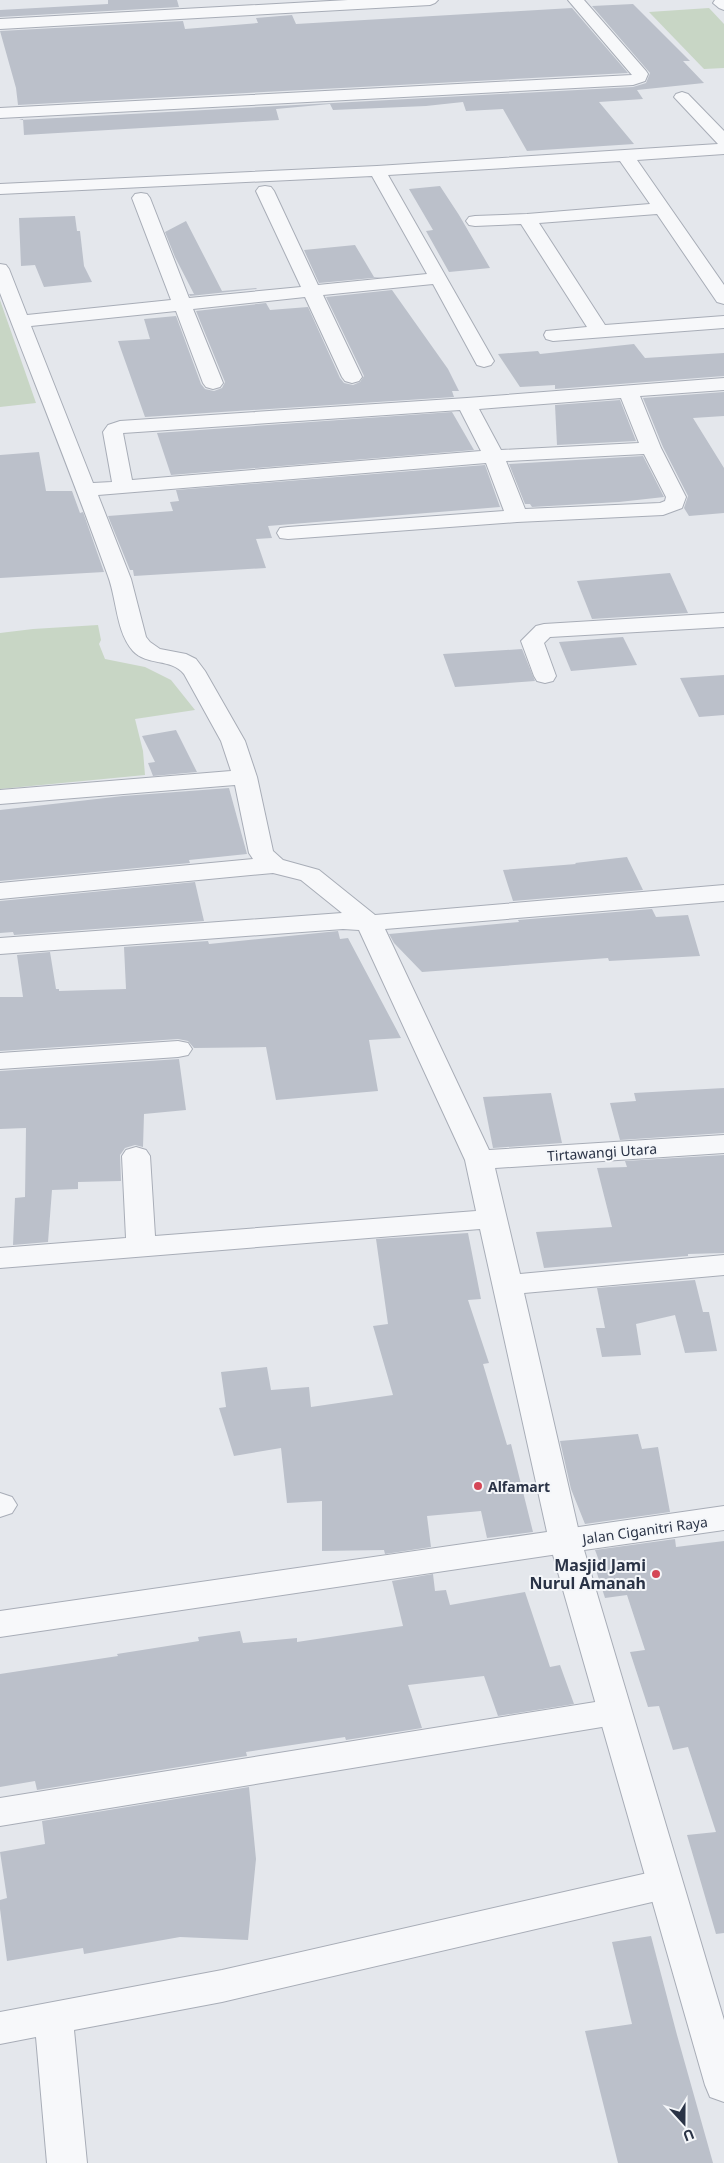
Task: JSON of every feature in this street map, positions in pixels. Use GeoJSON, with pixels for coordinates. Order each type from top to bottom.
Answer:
{"type":"FeatureCollection","features":[{"type":"Feature","properties":{"kind":"street"},"geometry":{"type":"LineString","coordinates":[[0,24],[430,0]]}},
{"type":"Feature","properties":{"kind":"street"},"geometry":{"type":"LineString","coordinates":[[0,113],[639,78],[640,74],[576,0]]}},
{"type":"Feature","properties":{"kind":"street"},"geometry":{"type":"LineString","coordinates":[[682,97],[724,141]]}},
{"type":"Feature","properties":{"kind":"street"},"geometry":{"type":"LineString","coordinates":[[0,189],[377,171],[724,150]]}},
{"type":"Feature","properties":{"kind":"street"},"geometry":{"type":"LineString","coordinates":[[625,155],[724,298]]}},
{"type":"Feature","properties":{"kind":"street"},"geometry":{"type":"LineString","coordinates":[[377,171],[439,278],[484,361]]}},
{"type":"Feature","properties":{"kind":"street"},"geometry":{"type":"LineString","coordinates":[[265,191],[352,377]]}},
{"type":"Feature","properties":{"kind":"street"},"geometry":{"type":"LineString","coordinates":[[140,198],[213,383]]}},
{"type":"Feature","properties":{"kind":"street"},"geometry":{"type":"LineString","coordinates":[[475,221],[527,219],[661,208]]}},
{"type":"Feature","properties":{"kind":"street"},"geometry":{"type":"LineString","coordinates":[[527,219],[599,331]]}},
{"type":"Feature","properties":{"kind":"street"},"geometry":{"type":"LineString","coordinates":[[0,269],[120,579],[135,637],[142,647],[153,654],[178,659],[188,664],[194,671],[233,741],[245,777],[261,853],[274,865]]}},
{"type":"Feature","properties":{"kind":"street"},"geometry":{"type":"LineString","coordinates":[[21,321],[439,278]]}},
{"type":"Feature","properties":{"kind":"street"},"geometry":{"type":"LineString","coordinates":[[553,335],[724,322]]}},
{"type":"Feature","properties":{"kind":"street"},"geometry":{"type":"LineString","coordinates":[[123,486],[113,432],[120,427],[467,404],[724,384]]}},
{"type":"Feature","properties":{"kind":"street"},"geometry":{"type":"LineString","coordinates":[[288,533],[517,516],[664,509],[675,504],[676,497],[651,448],[628,392]]}},
{"type":"Feature","properties":{"kind":"street"},"geometry":{"type":"LineString","coordinates":[[467,404],[494,456],[517,516]]}},
{"type":"Feature","properties":{"kind":"street"},"geometry":{"type":"LineString","coordinates":[[86,490],[494,456],[651,448]]}},
{"type":"Feature","properties":{"kind":"street"},"geometry":{"type":"LineString","coordinates":[[545,676],[532,641],[544,631],[724,620]]}},
{"type":"Feature","properties":{"kind":"street"},"geometry":{"type":"LineString","coordinates":[[0,797],[245,777]]}},
{"type":"Feature","properties":{"kind":"street"},"geometry":{"type":"LineString","coordinates":[[0,891],[274,865],[310,876],[369,923],[479,1160],[565,1541],[724,2085]]}},
{"type":"Feature","properties":{"kind":"street"},"geometry":{"type":"LineString","coordinates":[[0,946],[343,921],[369,923],[724,893]]}},
{"type":"Feature","properties":{"kind":"street"},"geometry":{"type":"LineString","coordinates":[[0,1062],[178,1049]]}},
{"type":"Feature","properties":{"kind":"street","name":"Tirtawangi Utara"},"geometry":{"type":"LineString","coordinates":[[479,1160],[724,1144]]}},
{"type":"Feature","properties":{"kind":"street"},"geometry":{"type":"LineString","coordinates":[[136,1156],[141,1247]]}},
{"type":"Feature","properties":{"kind":"street"},"geometry":{"type":"LineString","coordinates":[[0,1258],[492,1219]]}},
{"type":"Feature","properties":{"kind":"street"},"geometry":{"type":"LineString","coordinates":[[508,1285],[724,1265]]}},
{"type":"Feature","properties":{"kind":"street","name":"Jalan Ciganitri Raya"},"geometry":{"type":"LineString","coordinates":[[0,1624],[724,1518]]}},
{"type":"Feature","properties":{"kind":"street"},"geometry":{"type":"LineString","coordinates":[[0,1812],[614,1712]]}},
{"type":"Feature","properties":{"kind":"street"},"geometry":{"type":"LineString","coordinates":[[0,2028],[222,1986],[665,1884]]}},
{"type":"Feature","properties":{"kind":"street"},"geometry":{"type":"LineString","coordinates":[[54,2019],[67,2163]]}},
{"type":"Feature","properties":{"kind":"green space"},"geometry":{"type":"Polygon","coordinates":[[[709,8],[724,24],[724,68],[704,69],[649,12],[709,8]]]}},
{"type":"Feature","properties":{"kind":"green space"},"geometry":{"type":"Polygon","coordinates":[[[0,300],[36,403],[0,407],[0,300]]]}},
{"type":"Feature","properties":{"kind":"green space"},"geometry":{"type":"Polygon","coordinates":[[[98,625],[101,640],[99,644],[105,659],[145,667],[171,680],[195,710],[135,719],[143,751],[145,775],[0,789],[0,633],[98,625]]]}},
{"type":"Feature","properties":{"kind":"building"},"geometry":{"type":"Polygon","coordinates":[[[108,0],[177,0],[179,7],[0,17],[0,10],[108,4],[108,0]]]}},
{"type":"Feature","properties":{"kind":"building"},"geometry":{"type":"Polygon","coordinates":[[[633,4],[690,61],[683,61],[704,83],[637,90],[643,99],[599,102],[634,144],[527,151],[503,109],[466,111],[463,102],[426,106],[333,110],[330,104],[276,109],[279,120],[24,135],[23,120],[633,87],[646,83],[650,73],[592,6],[633,4]]]}},
{"type":"Feature","properties":{"kind":"building"},"geometry":{"type":"Polygon","coordinates":[[[572,8],[628,73],[18,105],[16,88],[0,31],[183,21],[185,29],[258,23],[256,18],[292,15],[296,24],[572,8]]]}},
{"type":"Feature","properties":{"kind":"building"},"geometry":{"type":"Polygon","coordinates":[[[440,186],[490,268],[449,272],[426,231],[433,230],[409,189],[440,186]]]}},
{"type":"Feature","properties":{"kind":"building"},"geometry":{"type":"Polygon","coordinates":[[[75,216],[77,231],[80,231],[84,266],[92,282],[44,287],[35,265],[21,266],[19,218],[75,216]]]}},
{"type":"Feature","properties":{"kind":"building"},"geometry":{"type":"Polygon","coordinates":[[[186,221],[222,291],[257,289],[190,296],[189,294],[194,294],[175,257],[165,232],[186,221]]]}},
{"type":"Feature","properties":{"kind":"building"},"geometry":{"type":"Polygon","coordinates":[[[355,245],[374,277],[383,277],[319,283],[304,250],[355,245]]]}},
{"type":"Feature","properties":{"kind":"building"},"geometry":{"type":"Polygon","coordinates":[[[392,290],[448,369],[459,391],[452,391],[454,397],[145,417],[118,341],[150,339],[144,319],[176,316],[201,384],[205,389],[214,391],[222,388],[225,382],[196,311],[266,303],[270,310],[308,307],[340,378],[344,383],[353,385],[360,382],[364,376],[326,297],[392,290]]]}},
{"type":"Feature","properties":{"kind":"building"},"geometry":{"type":"Polygon","coordinates":[[[634,344],[645,358],[724,353],[724,376],[555,389],[555,385],[520,387],[498,354],[538,351],[540,354],[634,344]]]}},
{"type":"Feature","properties":{"kind":"building"},"geometry":{"type":"Polygon","coordinates":[[[724,392],[724,416],[693,418],[724,468],[724,513],[689,516],[684,508],[688,496],[663,447],[643,398],[724,392]]]}},
{"type":"Feature","properties":{"kind":"building"},"geometry":{"type":"Polygon","coordinates":[[[620,400],[636,441],[557,445],[555,405],[620,400]]]}},
{"type":"Feature","properties":{"kind":"building"},"geometry":{"type":"Polygon","coordinates":[[[452,412],[474,450],[171,475],[157,433],[452,412]]]}},
{"type":"Feature","properties":{"kind":"building"},"geometry":{"type":"Polygon","coordinates":[[[39,452],[46,491],[72,491],[80,513],[83,512],[104,572],[0,578],[0,455],[39,452]]]}},
{"type":"Feature","properties":{"kind":"building"},"geometry":{"type":"Polygon","coordinates":[[[643,456],[664,497],[619,502],[532,507],[530,504],[525,504],[509,464],[643,456]]]}},
{"type":"Feature","properties":{"kind":"building"},"geometry":{"type":"Polygon","coordinates":[[[485,465],[500,507],[268,526],[272,538],[256,539],[266,568],[134,576],[108,516],[173,511],[170,502],[179,501],[176,490],[485,465]]]}},
{"type":"Feature","properties":{"kind":"building"},"geometry":{"type":"Polygon","coordinates":[[[670,573],[688,613],[592,619],[577,581],[670,573]]]}},
{"type":"Feature","properties":{"kind":"building"},"geometry":{"type":"Polygon","coordinates":[[[623,637],[637,665],[571,671],[559,642],[623,637]]]}},
{"type":"Feature","properties":{"kind":"building"},"geometry":{"type":"Polygon","coordinates":[[[522,649],[535,681],[455,687],[443,654],[522,649]]]}},
{"type":"Feature","properties":{"kind":"building"},"geometry":{"type":"Polygon","coordinates":[[[724,675],[724,715],[699,717],[680,678],[724,675]]]}},
{"type":"Feature","properties":{"kind":"building"},"geometry":{"type":"Polygon","coordinates":[[[176,730],[197,772],[153,776],[148,763],[155,762],[142,736],[176,730]]]}},
{"type":"Feature","properties":{"kind":"building"},"geometry":{"type":"Polygon","coordinates":[[[229,788],[247,854],[189,860],[190,863],[0,881],[0,810],[123,796],[229,788]]]}},
{"type":"Feature","properties":{"kind":"building"},"geometry":{"type":"Polygon","coordinates":[[[627,857],[643,890],[513,901],[503,870],[576,864],[627,857]]]}},
{"type":"Feature","properties":{"kind":"building"},"geometry":{"type":"Polygon","coordinates":[[[195,882],[204,921],[14,935],[13,932],[0,933],[0,901],[195,882]]]}},
{"type":"Feature","properties":{"kind":"building"},"geometry":{"type":"Polygon","coordinates":[[[652,909],[656,917],[688,915],[700,956],[609,961],[608,958],[422,972],[394,943],[389,934],[519,922],[518,920],[652,909]]]}},
{"type":"Feature","properties":{"kind":"building"},"geometry":{"type":"Polygon","coordinates":[[[338,931],[340,939],[348,938],[401,1038],[369,1040],[378,1091],[276,1100],[266,1047],[194,1048],[188,1041],[178,1039],[0,1051],[0,997],[23,997],[17,955],[50,952],[56,989],[59,989],[59,991],[126,989],[124,947],[208,941],[209,944],[338,931]]]}},
{"type":"Feature","properties":{"kind":"building"},"geometry":{"type":"Polygon","coordinates":[[[179,1059],[186,1110],[144,1114],[143,1147],[135,1145],[125,1148],[120,1155],[121,1181],[78,1182],[78,1189],[52,1190],[48,1242],[13,1245],[15,1198],[25,1197],[26,1128],[0,1129],[0,1071],[179,1059]]]}},
{"type":"Feature","properties":{"kind":"building"},"geometry":{"type":"Polygon","coordinates":[[[724,1088],[724,1133],[620,1140],[610,1103],[636,1101],[634,1093],[724,1088]]]}},
{"type":"Feature","properties":{"kind":"building"},"geometry":{"type":"Polygon","coordinates":[[[551,1093],[562,1143],[493,1148],[483,1097],[551,1093]]]}},
{"type":"Feature","properties":{"kind":"building"},"geometry":{"type":"Polygon","coordinates":[[[724,1155],[724,1253],[688,1254],[688,1256],[544,1268],[536,1232],[612,1227],[597,1168],[627,1167],[625,1161],[724,1155]]]}},
{"type":"Feature","properties":{"kind":"building"},"geometry":{"type":"Polygon","coordinates":[[[468,1233],[481,1299],[468,1300],[489,1363],[483,1364],[507,1445],[511,1444],[533,1532],[487,1538],[481,1511],[427,1516],[431,1547],[385,1554],[384,1550],[322,1551],[322,1501],[287,1503],[281,1448],[234,1456],[219,1408],[226,1407],[221,1372],[267,1367],[271,1390],[309,1387],[311,1407],[393,1395],[373,1326],[388,1324],[376,1239],[468,1233]]]}},
{"type":"Feature","properties":{"kind":"building"},"geometry":{"type":"Polygon","coordinates":[[[695,1280],[703,1312],[709,1312],[717,1351],[685,1353],[675,1315],[636,1324],[641,1355],[602,1357],[596,1328],[605,1328],[597,1288],[695,1280]]]}},
{"type":"Feature","properties":{"kind":"building"},"geometry":{"type":"Polygon","coordinates":[[[638,1434],[642,1449],[658,1447],[670,1512],[585,1524],[571,1489],[560,1441],[638,1434]]]}},
{"type":"Feature","properties":{"kind":"building"},"geometry":{"type":"Polygon","coordinates":[[[675,1539],[676,1547],[724,1541],[724,1933],[716,1934],[687,1835],[716,1832],[688,1747],[673,1750],[659,1706],[648,1707],[630,1652],[645,1650],[627,1595],[605,1598],[595,1567],[601,1566],[595,1550],[675,1539]]]}},
{"type":"Feature","properties":{"kind":"building"},"geometry":{"type":"Polygon","coordinates":[[[433,1574],[435,1591],[446,1590],[450,1605],[525,1592],[550,1667],[560,1665],[574,1704],[498,1716],[484,1676],[408,1685],[422,1728],[346,1740],[345,1737],[246,1752],[247,1756],[37,1790],[35,1781],[0,1787],[0,1674],[118,1656],[117,1654],[199,1641],[198,1637],[240,1631],[243,1643],[297,1638],[297,1642],[403,1626],[392,1581],[433,1574]]]}},
{"type":"Feature","properties":{"kind":"building"},"geometry":{"type":"Polygon","coordinates":[[[249,1787],[256,1859],[248,1940],[180,1937],[84,1954],[83,1948],[7,1961],[0,1900],[7,1898],[0,1852],[45,1844],[42,1821],[249,1787]]]}},
{"type":"Feature","properties":{"kind":"building"},"geometry":{"type":"Polygon","coordinates":[[[651,1936],[713,2163],[618,2163],[585,2031],[632,2024],[612,1942],[651,1936]]]}},
{"type":"Feature","properties":{"kind":"place","name":"Alfamart"},"geometry":{"type":"Point","coordinates":[478,1486]}},
{"type":"Feature","properties":{"kind":"place","name":"Masjid Jami Nurul Amanah"},"geometry":{"type":"Point","coordinates":[656,1574]}}]}
